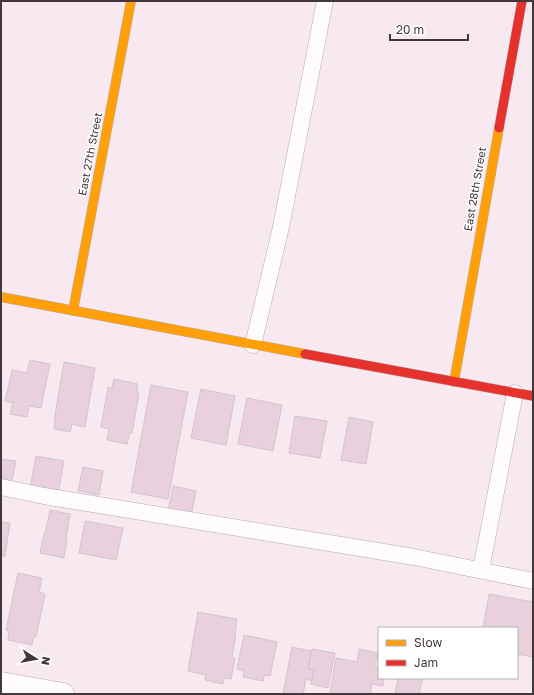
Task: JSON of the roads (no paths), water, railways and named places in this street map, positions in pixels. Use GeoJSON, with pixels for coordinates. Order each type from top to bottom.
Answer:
{"type":"FeatureCollection","features":[{"type":"Feature","properties":{"kind":"street","name":"East 27th Street"},"geometry":{"type":"LineString","coordinates":[[73,311],[131,1]]}},
{"type":"Feature","properties":{"kind":"street","name":"East 28th Street"},"geometry":{"type":"LineString","coordinates":[[454,382],[492,159],[522,1]]}},
{"type":"Feature","properties":{"kind":"street"},"geometry":{"type":"LineString","coordinates":[[1,298],[533,396]]}},
{"type":"Feature","properties":{"kind":"street"},"geometry":{"type":"LineString","coordinates":[[1,682],[63,694]]}},
{"type":"Feature","properties":{"kind":"lane"},"geometry":{"type":"LineString","coordinates":[[253,345],[281,227],[325,1]]}},
{"type":"Feature","properties":{"kind":"lane"},"geometry":{"type":"LineString","coordinates":[[481,570],[515,393]]}},
{"type":"Feature","properties":{"kind":"lane"},"geometry":{"type":"LineString","coordinates":[[1,487],[44,496],[414,557],[533,581]]}}]}
